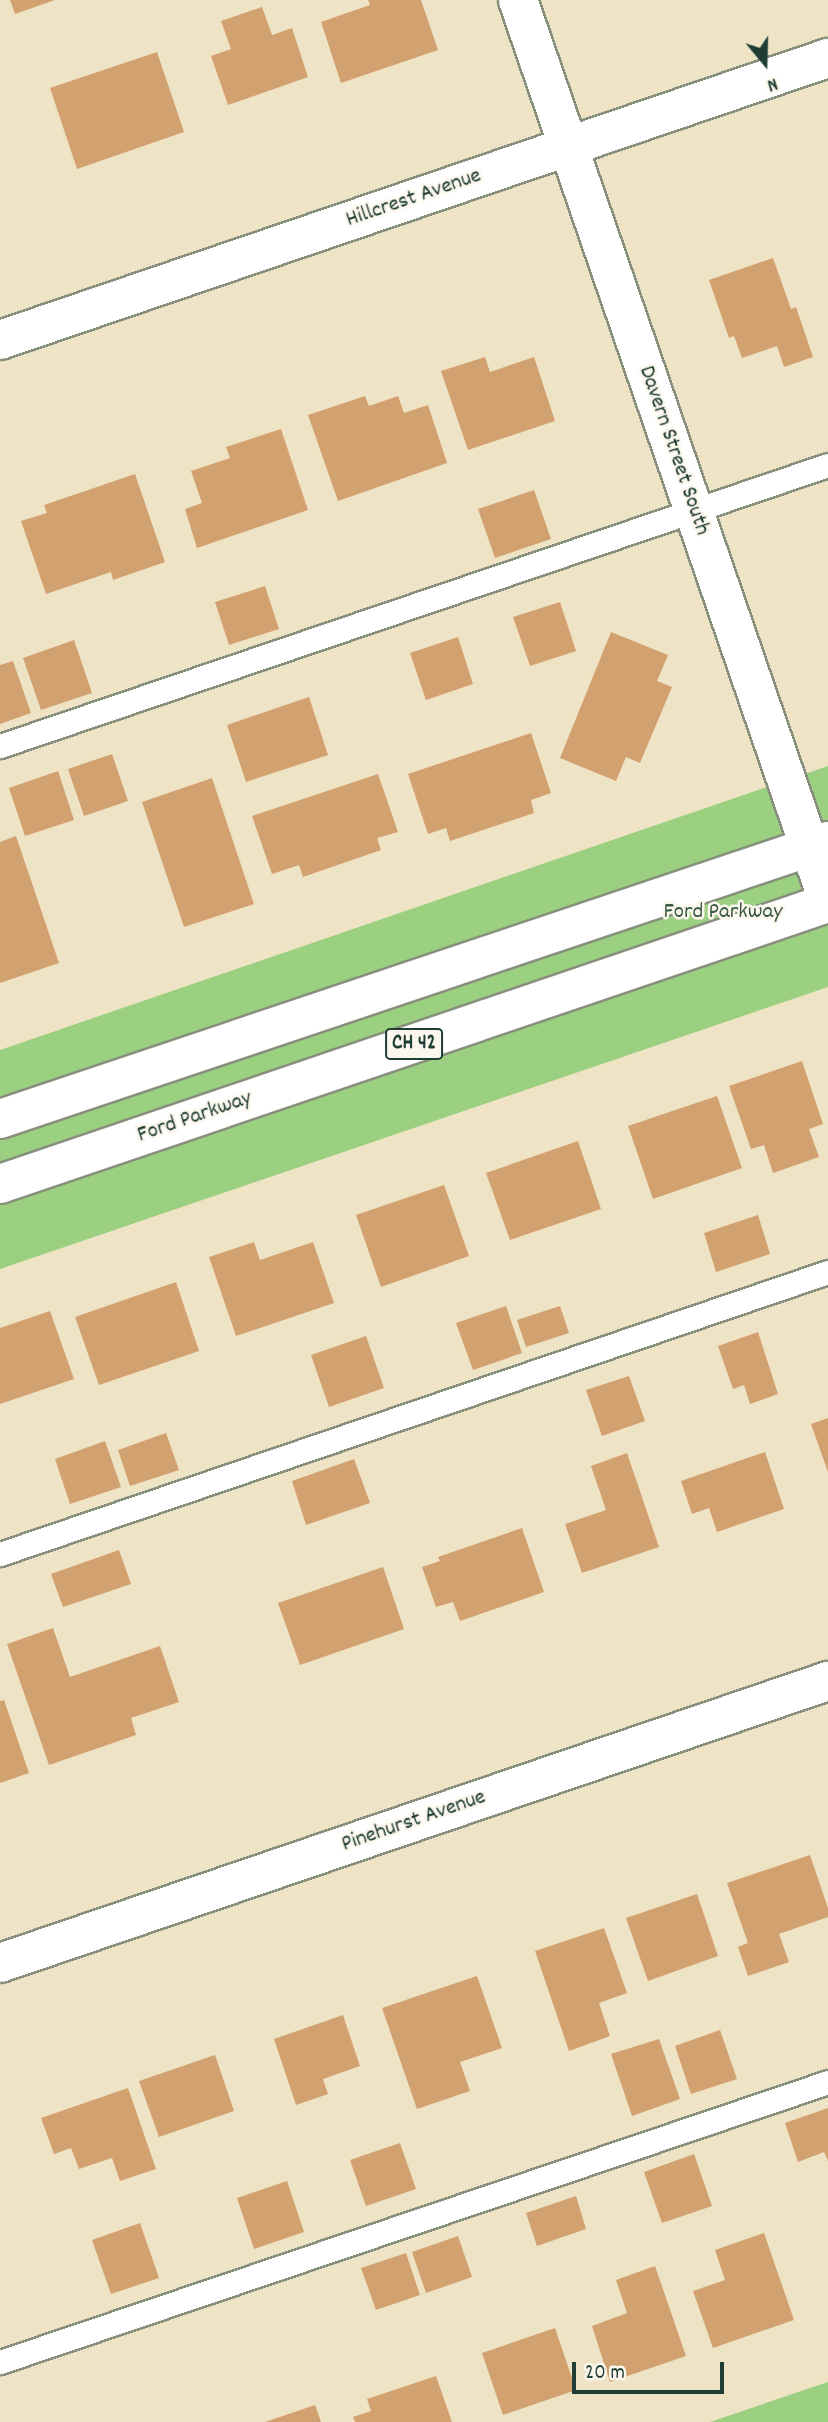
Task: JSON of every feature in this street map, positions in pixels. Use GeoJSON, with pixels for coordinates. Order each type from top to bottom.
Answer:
{"type":"FeatureCollection","features":[{"type":"Feature","properties":{"kind":"street","name":"Davern Street South"},"geometry":{"type":"LineString","coordinates":[[518,0],[693,510],[819,844],[828,902]]}},
{"type":"Feature","properties":{"kind":"street","name":"Hillcrest Avenue"},"geometry":{"type":"LineString","coordinates":[[0,340],[828,58]]}},
{"type":"Feature","properties":{"kind":"street"},"geometry":{"type":"LineString","coordinates":[[0,1119],[819,844]]}},
{"type":"Feature","properties":{"kind":"street","name":"Ford Parkway"},"geometry":{"type":"LineString","coordinates":[[0,1184],[828,902]]}},
{"type":"Feature","properties":{"kind":"street","name":"Pinehurst Avenue"},"geometry":{"type":"LineString","coordinates":[[0,1963],[828,1681]]}},
{"type":"Feature","properties":{"kind":"lane"},"geometry":{"type":"LineString","coordinates":[[0,746],[828,465]]}},
{"type":"Feature","properties":{"kind":"lane"},"geometry":{"type":"LineString","coordinates":[[0,1554],[828,1272]]}},
{"type":"Feature","properties":{"kind":"lane"},"geometry":{"type":"LineString","coordinates":[[0,2362],[828,2081]]}},
{"type":"Feature","properties":{"kind":"green space","name":"Ford Parkway"},"geometry":{"type":"Polygon","coordinates":[[[828,766],[828,987],[0,1269],[0,1050],[828,766]]]}},
{"type":"Feature","properties":{"kind":"green space"},"geometry":{"type":"Polygon","coordinates":[[[828,2382],[828,2422],[710,2422],[828,2382]]]}},
{"type":"Feature","properties":{"kind":"building"},"geometry":{"type":"Polygon","coordinates":[[[10,0],[55,0],[15,14],[10,0]]]}},
{"type":"Feature","properties":{"kind":"building"},"geometry":{"type":"Polygon","coordinates":[[[368,0],[421,0],[438,50],[341,83],[321,22],[370,5],[368,0]]]}},
{"type":"Feature","properties":{"kind":"building"},"geometry":{"type":"Polygon","coordinates":[[[262,7],[272,35],[292,28],[308,77],[228,105],[211,56],[231,49],[221,21],[262,7]]]}},
{"type":"Feature","properties":{"kind":"building"},"geometry":{"type":"Polygon","coordinates":[[[157,52],[184,132],[77,169],[50,88],[157,52]]]}},
{"type":"Feature","properties":{"kind":"building"},"geometry":{"type":"Polygon","coordinates":[[[773,258],[791,309],[796,307],[813,357],[784,367],[777,346],[742,358],[734,336],[729,338],[709,280],[773,258]]]}},
{"type":"Feature","properties":{"kind":"building"},"geometry":{"type":"Polygon","coordinates":[[[485,357],[490,372],[534,357],[555,421],[468,450],[441,371],[485,357]]]}},
{"type":"Feature","properties":{"kind":"building"},"geometry":{"type":"Polygon","coordinates":[[[365,396],[369,406],[398,396],[404,413],[428,405],[447,463],[338,501],[308,415],[365,396]]]}},
{"type":"Feature","properties":{"kind":"building"},"geometry":{"type":"Polygon","coordinates":[[[281,429],[308,510],[197,548],[185,509],[202,503],[191,471],[230,458],[226,447],[281,429]]]}},
{"type":"Feature","properties":{"kind":"building"},"geometry":{"type":"Polygon","coordinates":[[[135,474],[165,562],[113,580],[111,572],[46,594],[21,521],[47,513],[44,505],[135,474]]]}},
{"type":"Feature","properties":{"kind":"building"},"geometry":{"type":"Polygon","coordinates":[[[534,490],[551,539],[495,558],[478,509],[534,490]]]}},
{"type":"Feature","properties":{"kind":"building"},"geometry":{"type":"Polygon","coordinates":[[[265,586],[279,629],[229,645],[215,602],[265,586]]]}},
{"type":"Feature","properties":{"kind":"building"},"geometry":{"type":"Polygon","coordinates":[[[560,602],[576,651],[530,666],[513,617],[560,602]]]}},
{"type":"Feature","properties":{"kind":"building"},"geometry":{"type":"Polygon","coordinates":[[[611,632],[668,655],[657,681],[672,687],[640,763],[626,757],[616,781],[560,758],[611,632]]]}},
{"type":"Feature","properties":{"kind":"building"},"geometry":{"type":"Polygon","coordinates":[[[458,637],[473,684],[426,700],[410,653],[458,637]]]}},
{"type":"Feature","properties":{"kind":"building"},"geometry":{"type":"Polygon","coordinates":[[[74,640],[92,693],[41,710],[23,658],[74,640]]]}},
{"type":"Feature","properties":{"kind":"building"},"geometry":{"type":"Polygon","coordinates":[[[13,661],[31,713],[0,724],[0,665],[13,661]]]}},
{"type":"Feature","properties":{"kind":"building"},"geometry":{"type":"Polygon","coordinates":[[[309,697],[328,755],[246,782],[227,725],[309,697]]]}},
{"type":"Feature","properties":{"kind":"building"},"geometry":{"type":"Polygon","coordinates":[[[531,733],[551,793],[531,800],[534,813],[450,841],[446,828],[428,834],[408,774],[531,733]]]}},
{"type":"Feature","properties":{"kind":"building"},"geometry":{"type":"Polygon","coordinates":[[[112,754],[128,801],[84,816],[68,769],[112,754]]]}},
{"type":"Feature","properties":{"kind":"building"},"geometry":{"type":"Polygon","coordinates":[[[58,771],[74,820],[25,836],[9,788],[58,771]]]}},
{"type":"Feature","properties":{"kind":"building"},"geometry":{"type":"Polygon","coordinates":[[[378,774],[398,832],[377,838],[381,850],[303,877],[299,865],[272,874],[252,816],[378,774]]]}},
{"type":"Feature","properties":{"kind":"building"},"geometry":{"type":"Polygon","coordinates":[[[212,778],[254,904],[184,927],[142,802],[212,778]]]}},
{"type":"Feature","properties":{"kind":"building"},"geometry":{"type":"Polygon","coordinates":[[[16,836],[59,963],[0,983],[0,842],[16,836]]]}},
{"type":"Feature","properties":{"kind":"building"},"geometry":{"type":"Polygon","coordinates":[[[802,1061],[823,1124],[809,1129],[819,1157],[773,1173],[764,1145],[751,1149],[729,1086],[802,1061]]]}},
{"type":"Feature","properties":{"kind":"building"},"geometry":{"type":"Polygon","coordinates":[[[717,1096],[742,1168],[653,1199],[628,1126],[717,1096]]]}},
{"type":"Feature","properties":{"kind":"building"},"geometry":{"type":"Polygon","coordinates":[[[578,1141],[601,1209],[510,1240],[486,1173],[578,1141]]]}},
{"type":"Feature","properties":{"kind":"building"},"geometry":{"type":"Polygon","coordinates":[[[444,1185],[469,1256],[381,1287],[356,1215],[444,1185]]]}},
{"type":"Feature","properties":{"kind":"building"},"geometry":{"type":"Polygon","coordinates":[[[758,1215],[770,1254],[716,1272],[704,1233],[758,1215]]]}},
{"type":"Feature","properties":{"kind":"building"},"geometry":{"type":"Polygon","coordinates":[[[254,1242],[260,1260],[313,1242],[334,1303],[236,1336],[209,1257],[254,1242]]]}},
{"type":"Feature","properties":{"kind":"building"},"geometry":{"type":"Polygon","coordinates":[[[176,1282],[199,1351],[99,1385],[75,1317],[176,1282]]]}},
{"type":"Feature","properties":{"kind":"building"},"geometry":{"type":"Polygon","coordinates":[[[506,1306],[522,1353],[473,1370],[456,1323],[506,1306]]]}},
{"type":"Feature","properties":{"kind":"building"},"geometry":{"type":"Polygon","coordinates":[[[560,1306],[569,1333],[526,1347],[517,1320],[560,1306]]]}},
{"type":"Feature","properties":{"kind":"building"},"geometry":{"type":"Polygon","coordinates":[[[50,1311],[74,1379],[0,1404],[0,1328],[50,1311]]]}},
{"type":"Feature","properties":{"kind":"building"},"geometry":{"type":"Polygon","coordinates":[[[758,1332],[778,1394],[750,1404],[744,1385],[733,1389],[718,1346],[758,1332]]]}},
{"type":"Feature","properties":{"kind":"building"},"geometry":{"type":"Polygon","coordinates":[[[366,1336],[384,1388],[329,1407],[311,1355],[366,1336]]]}},
{"type":"Feature","properties":{"kind":"building"},"geometry":{"type":"Polygon","coordinates":[[[629,1376],[645,1421],[602,1436],[586,1390],[629,1376]]]}},
{"type":"Feature","properties":{"kind":"building"},"geometry":{"type":"Polygon","coordinates":[[[828,1418],[828,1472],[811,1424],[828,1418]]]}},
{"type":"Feature","properties":{"kind":"building"},"geometry":{"type":"Polygon","coordinates":[[[166,1433],[179,1470],[130,1486],[118,1450],[166,1433]]]}},
{"type":"Feature","properties":{"kind":"building"},"geometry":{"type":"Polygon","coordinates":[[[105,1441],[121,1487],[70,1504],[55,1459],[105,1441]]]}},
{"type":"Feature","properties":{"kind":"building"},"geometry":{"type":"Polygon","coordinates":[[[765,1452],[784,1509],[717,1532],[709,1508],[692,1514],[681,1481],[765,1452]]]}},
{"type":"Feature","properties":{"kind":"building"},"geometry":{"type":"Polygon","coordinates":[[[627,1453],[659,1547],[582,1573],[565,1524],[606,1510],[591,1466],[627,1453]]]}},
{"type":"Feature","properties":{"kind":"building"},"geometry":{"type":"Polygon","coordinates":[[[354,1459],[370,1503],[306,1525],[292,1481],[354,1459]]]}},
{"type":"Feature","properties":{"kind":"building"},"geometry":{"type":"Polygon","coordinates":[[[522,1528],[544,1592],[460,1621],[453,1602],[436,1607],[422,1567],[440,1561],[438,1557],[522,1528]]]}},
{"type":"Feature","properties":{"kind":"building"},"geometry":{"type":"Polygon","coordinates":[[[119,1550],[131,1584],[63,1607],[51,1574],[119,1550]]]}},
{"type":"Feature","properties":{"kind":"building"},"geometry":{"type":"Polygon","coordinates":[[[383,1567],[404,1629],[300,1665],[278,1603],[383,1567]]]}},
{"type":"Feature","properties":{"kind":"building"},"geometry":{"type":"Polygon","coordinates":[[[53,1628],[70,1677],[160,1646],[179,1702],[131,1718],[136,1735],[49,1765],[7,1644],[53,1628]]]}},
{"type":"Feature","properties":{"kind":"building"},"geometry":{"type":"Polygon","coordinates":[[[4,1700],[29,1773],[0,1783],[0,1701],[4,1700]]]}},
{"type":"Feature","properties":{"kind":"building"},"geometry":{"type":"Polygon","coordinates":[[[810,1855],[828,1908],[828,1917],[779,1934],[789,1962],[748,1976],[738,1947],[748,1943],[727,1883],[810,1855]]]}},
{"type":"Feature","properties":{"kind":"building"},"geometry":{"type":"Polygon","coordinates":[[[697,1894],[718,1956],[648,1981],[626,1918],[697,1894]]]}},
{"type":"Feature","properties":{"kind":"building"},"geometry":{"type":"Polygon","coordinates":[[[604,1928],[627,1993],[599,2003],[610,2036],[569,2051],[535,1951],[604,1928]]]}},
{"type":"Feature","properties":{"kind":"building"},"geometry":{"type":"Polygon","coordinates":[[[477,1976],[502,2048],[460,2062],[470,2091],[417,2109],[382,2008],[477,1976]]]}},
{"type":"Feature","properties":{"kind":"building"},"geometry":{"type":"Polygon","coordinates":[[[343,2015],[360,2066],[323,2079],[328,2094],[296,2105],[274,2039],[343,2015]]]}},
{"type":"Feature","properties":{"kind":"building"},"geometry":{"type":"Polygon","coordinates":[[[720,2030],[737,2079],[691,2094],[675,2046],[720,2030]]]}},
{"type":"Feature","properties":{"kind":"building"},"geometry":{"type":"Polygon","coordinates":[[[659,2039],[680,2099],[632,2116],[611,2054],[659,2039]]]}},
{"type":"Feature","properties":{"kind":"building"},"geometry":{"type":"Polygon","coordinates":[[[215,2055],[234,2111],[159,2137],[139,2081],[215,2055]]]}},
{"type":"Feature","properties":{"kind":"building"},"geometry":{"type":"Polygon","coordinates":[[[128,2088],[156,2169],[120,2181],[112,2158],[79,2169],[71,2148],[54,2154],[41,2118],[128,2088]]]}},
{"type":"Feature","properties":{"kind":"building"},"geometry":{"type":"Polygon","coordinates":[[[828,2108],[828,2161],[824,2152],[798,2162],[785,2123],[828,2108]]]}},
{"type":"Feature","properties":{"kind":"building"},"geometry":{"type":"Polygon","coordinates":[[[400,2143],[416,2189],[366,2206],[350,2160],[400,2143]]]}},
{"type":"Feature","properties":{"kind":"building"},"geometry":{"type":"Polygon","coordinates":[[[694,2154],[712,2206],[662,2223],[644,2172],[694,2154]]]}},
{"type":"Feature","properties":{"kind":"building"},"geometry":{"type":"Polygon","coordinates":[[[287,2181],[304,2232],[254,2249],[237,2198],[287,2181]]]}},
{"type":"Feature","properties":{"kind":"building"},"geometry":{"type":"Polygon","coordinates":[[[576,2196],[586,2229],[537,2246],[526,2213],[576,2196]]]}},
{"type":"Feature","properties":{"kind":"building"},"geometry":{"type":"Polygon","coordinates":[[[140,2223],[159,2278],[111,2294],[92,2240],[140,2223]]]}},
{"type":"Feature","properties":{"kind":"building"},"geometry":{"type":"Polygon","coordinates":[[[764,2233],[794,2320],[713,2348],[693,2291],[725,2280],[715,2250],[764,2233]]]}},
{"type":"Feature","properties":{"kind":"building"},"geometry":{"type":"Polygon","coordinates":[[[458,2236],[472,2277],[426,2293],[412,2252],[458,2236]]]}},
{"type":"Feature","properties":{"kind":"building"},"geometry":{"type":"Polygon","coordinates":[[[406,2253],[420,2295],[376,2310],[361,2268],[406,2253]]]}},
{"type":"Feature","properties":{"kind":"building"},"geometry":{"type":"Polygon","coordinates":[[[655,2266],[686,2356],[610,2382],[592,2326],[627,2313],[616,2280],[655,2266]]]}},
{"type":"Feature","properties":{"kind":"building"},"geometry":{"type":"Polygon","coordinates":[[[555,2328],[576,2390],[503,2415],[482,2353],[555,2328]]]}},
{"type":"Feature","properties":{"kind":"building"},"geometry":{"type":"Polygon","coordinates":[[[436,2376],[452,2422],[355,2422],[353,2417],[371,2411],[367,2399],[436,2376]]]}},
{"type":"Feature","properties":{"kind":"building"},"geometry":{"type":"Polygon","coordinates":[[[315,2405],[321,2422],[265,2422],[315,2405]]]}}]}
